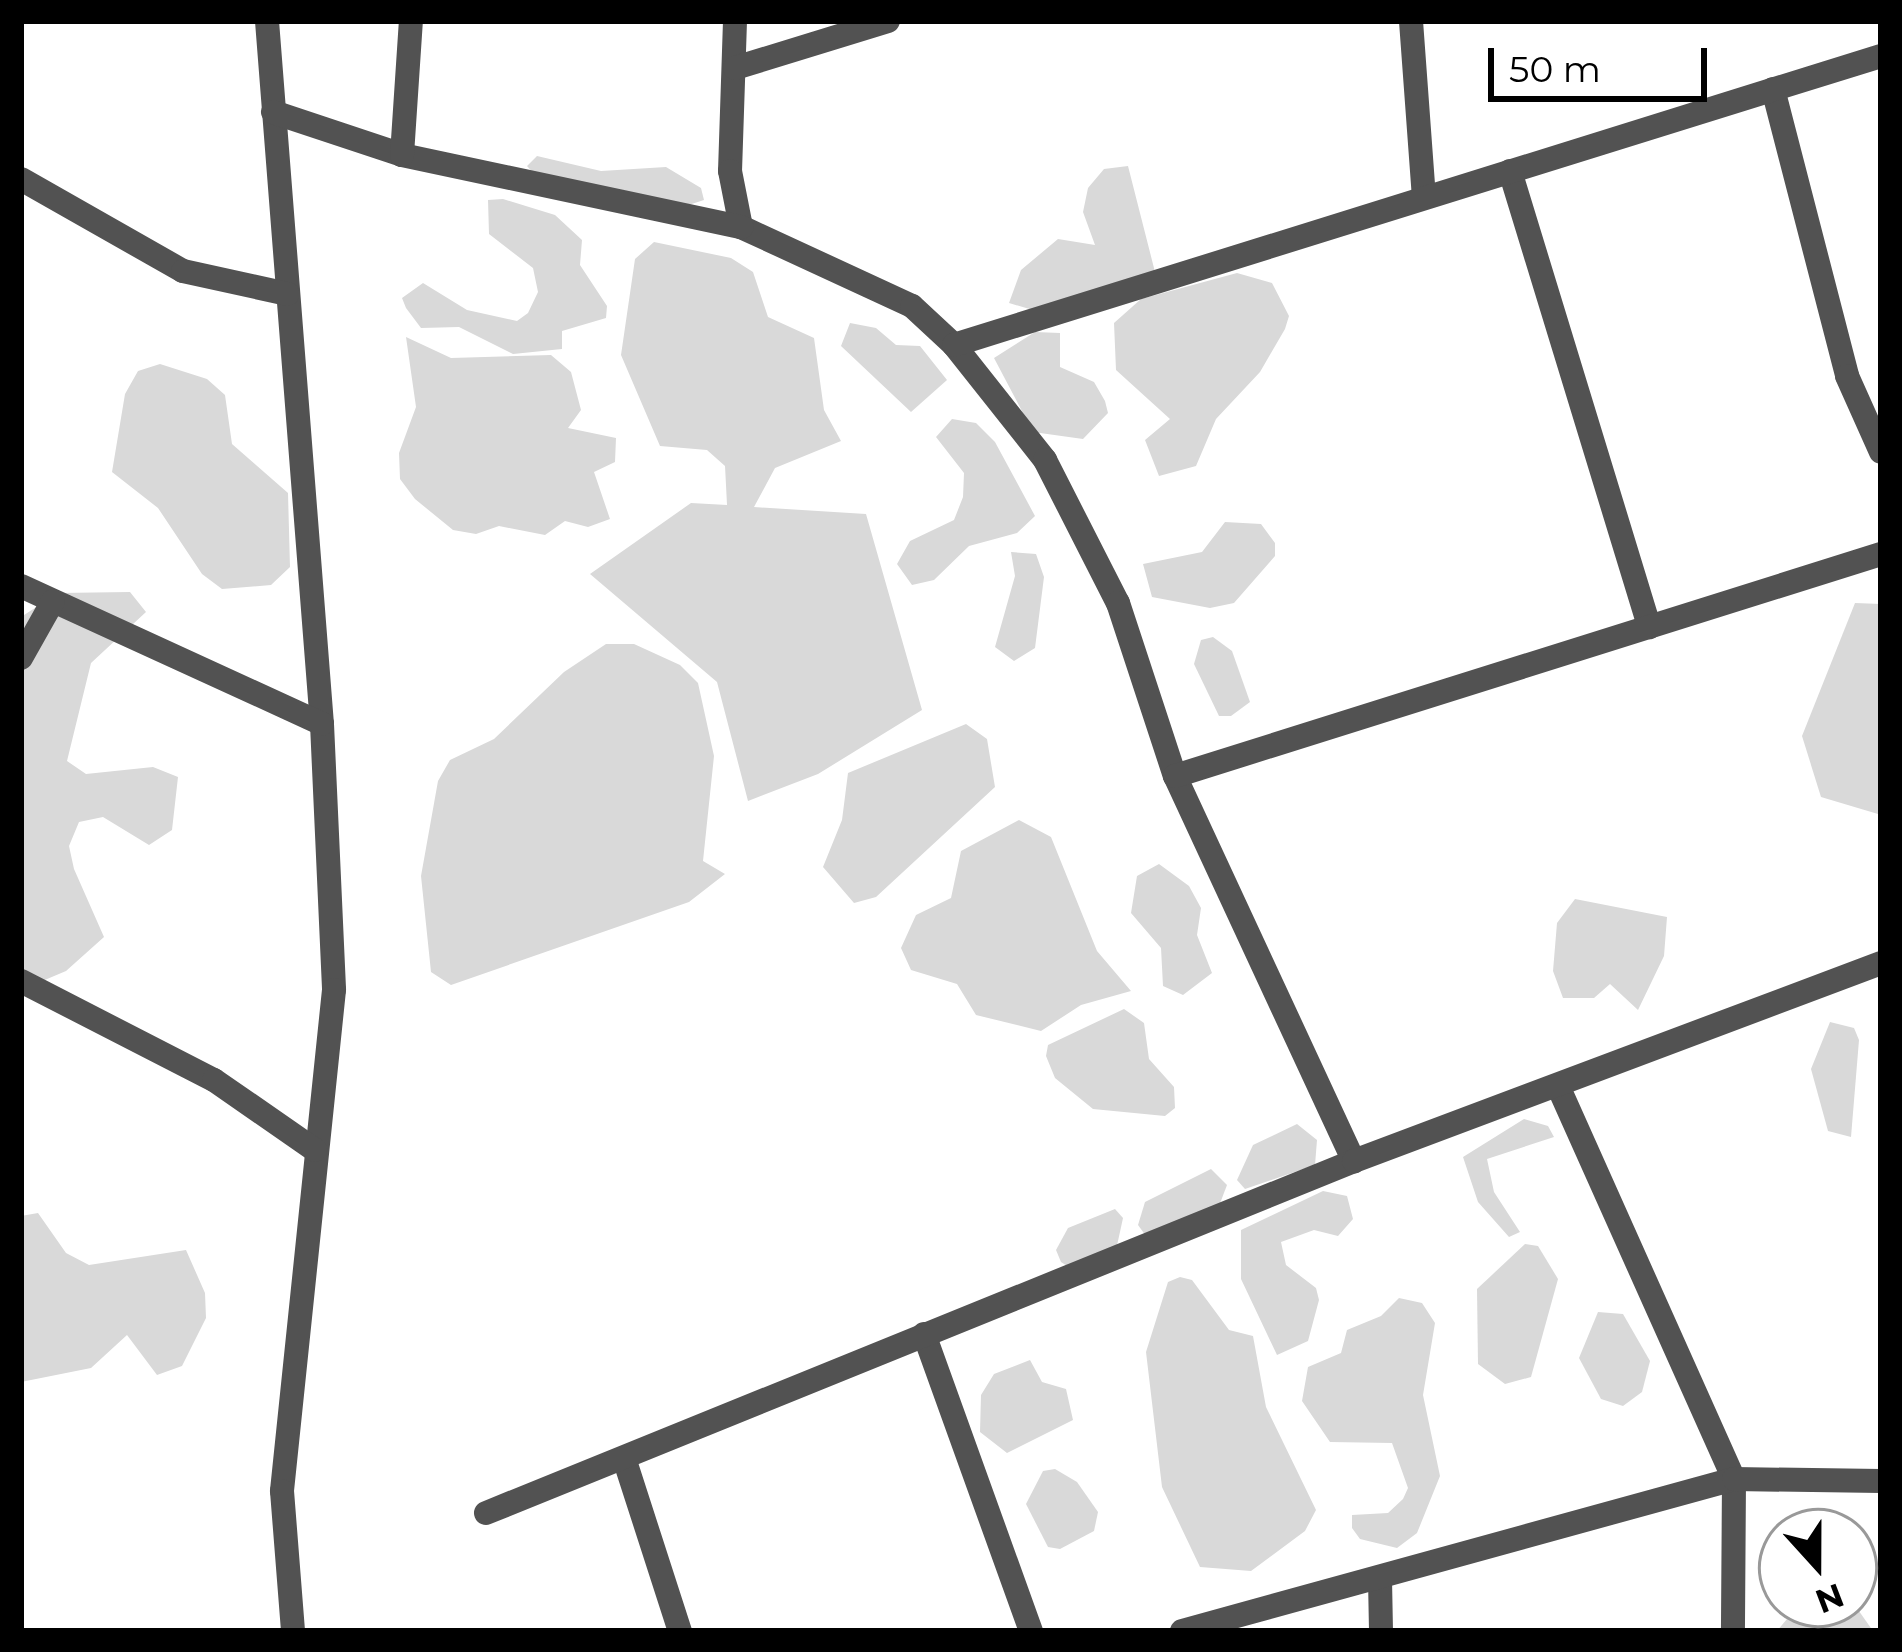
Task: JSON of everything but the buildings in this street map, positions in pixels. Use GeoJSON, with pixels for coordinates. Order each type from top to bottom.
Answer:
{"type":"FeatureCollection","features":[{"type":"Feature","properties":{"kind":"street"},"geometry":{"type":"LineString","coordinates":[[267,21],[322,724],[334,990],[282,1491],[293,1631]]}},
{"type":"Feature","properties":{"kind":"street"},"geometry":{"type":"LineString","coordinates":[[402,155],[411,21]]}},
{"type":"Feature","properties":{"kind":"street"},"geometry":{"type":"LineString","coordinates":[[735,21],[730,171],[741,227]]}},
{"type":"Feature","properties":{"kind":"street"},"geometry":{"type":"LineString","coordinates":[[734,68],[888,21]]}},
{"type":"Feature","properties":{"kind":"street"},"geometry":{"type":"LineString","coordinates":[[1411,21],[1424,198]]}},
{"type":"Feature","properties":{"kind":"street"},"geometry":{"type":"LineString","coordinates":[[954,344],[1881,56]]}},
{"type":"Feature","properties":{"kind":"street"},"geometry":{"type":"LineString","coordinates":[[1773,89],[1846,376],[1881,452]]}},
{"type":"Feature","properties":{"kind":"street"},"geometry":{"type":"LineString","coordinates":[[273,112],[402,155],[741,227],[912,306],[954,344],[1045,460],[1118,603],[1175,776],[1354,1161]]}},
{"type":"Feature","properties":{"kind":"street"},"geometry":{"type":"LineString","coordinates":[[1510,171],[1649,627]]}},
{"type":"Feature","properties":{"kind":"street"},"geometry":{"type":"LineString","coordinates":[[21,178],[183,271],[288,295]]}},
{"type":"Feature","properties":{"kind":"street"},"geometry":{"type":"LineString","coordinates":[[1175,776],[1881,554]]}},
{"type":"Feature","properties":{"kind":"street"},"geometry":{"type":"LineString","coordinates":[[21,586],[322,724]]}},
{"type":"Feature","properties":{"kind":"street"},"geometry":{"type":"LineString","coordinates":[[21,658],[53,601]]}},
{"type":"Feature","properties":{"kind":"street"},"geometry":{"type":"LineString","coordinates":[[486,1514],[1354,1161],[1881,963]]}},
{"type":"Feature","properties":{"kind":"street"},"geometry":{"type":"LineString","coordinates":[[21,981],[214,1080],[315,1150]]}},
{"type":"Feature","properties":{"kind":"street"},"geometry":{"type":"LineString","coordinates":[[1558,1086],[1734,1479],[1733,1631]]}},
{"type":"Feature","properties":{"kind":"street"},"geometry":{"type":"LineString","coordinates":[[924,1334],[1030,1631]]}},
{"type":"Feature","properties":{"kind":"street"},"geometry":{"type":"LineString","coordinates":[[624,1458],[680,1631]]}},
{"type":"Feature","properties":{"kind":"street"},"geometry":{"type":"LineString","coordinates":[[1182,1631],[1734,1479],[1881,1481]]}},
{"type":"Feature","properties":{"kind":"street"},"geometry":{"type":"LineString","coordinates":[[1380,1579],[1382,1631]]}},
{"type":"Feature","properties":{"kind":"shaded area"},"geometry":{"type":"Polygon","coordinates":[[[537,156],[601,171],[666,167],[701,188],[704,200],[676,209],[535,175],[527,166],[537,156]]]}},
{"type":"Feature","properties":{"kind":"shaded area"},"geometry":{"type":"Polygon","coordinates":[[[1128,166],[1155,272],[1033,310],[1009,303],[1021,270],[1058,239],[1095,245],[1083,212],[1088,188],[1104,169],[1128,166]]]}},
{"type":"Feature","properties":{"kind":"shaded area"},"geometry":{"type":"Polygon","coordinates":[[[503,199],[555,215],[582,240],[580,265],[607,306],[606,318],[562,331],[562,349],[513,354],[459,327],[421,328],[402,298],[423,283],[467,310],[517,321],[528,313],[538,292],[533,268],[489,234],[488,200],[503,199]]]}},
{"type":"Feature","properties":{"kind":"shaded area"},"geometry":{"type":"Polygon","coordinates":[[[654,242],[731,258],[753,272],[768,317],[814,338],[824,410],[841,441],[775,468],[754,507],[866,514],[922,710],[818,774],[748,801],[717,682],[590,574],[691,503],[727,505],[725,466],[707,450],[660,446],[621,355],[635,259],[654,242]]]}},
{"type":"Feature","properties":{"kind":"shaded area"},"geometry":{"type":"Polygon","coordinates":[[[1237,273],[1272,283],[1289,316],[1285,329],[1260,372],[1216,419],[1196,466],[1159,476],[1145,440],[1170,419],[1116,370],[1114,323],[1141,299],[1237,273]]]}},
{"type":"Feature","properties":{"kind":"shaded area"},"geometry":{"type":"Polygon","coordinates":[[[850,323],[876,328],[896,345],[920,346],[947,380],[911,412],[841,346],[850,323]]]}},
{"type":"Feature","properties":{"kind":"shaded area"},"geometry":{"type":"Polygon","coordinates":[[[1035,332],[1060,333],[1060,367],[1094,382],[1105,401],[1108,413],[1083,439],[1033,432],[994,358],[1035,332]]]}},
{"type":"Feature","properties":{"kind":"shaded area"},"geometry":{"type":"Polygon","coordinates":[[[406,337],[451,358],[551,355],[571,372],[581,410],[568,428],[616,438],[615,462],[594,472],[610,519],[588,527],[565,521],[545,535],[499,526],[476,534],[453,530],[415,499],[400,479],[399,453],[416,407],[406,337]]]}},
{"type":"Feature","properties":{"kind":"shaded area"},"geometry":{"type":"Polygon","coordinates":[[[160,364],[207,379],[225,395],[232,444],[288,493],[290,567],[271,585],[222,589],[202,574],[158,508],[112,472],[125,394],[138,371],[160,364]]]}},
{"type":"Feature","properties":{"kind":"shaded area"},"geometry":{"type":"Polygon","coordinates":[[[952,419],[976,423],[995,442],[1035,516],[1017,533],[969,546],[934,580],[912,585],[897,564],[910,541],[954,520],[963,497],[964,473],[936,437],[952,419]]]}},
{"type":"Feature","properties":{"kind":"shaded area"},"geometry":{"type":"Polygon","coordinates":[[[1225,522],[1261,524],[1275,543],[1275,556],[1234,603],[1210,608],[1152,597],[1143,564],[1202,552],[1225,522]]]}},
{"type":"Feature","properties":{"kind":"shaded area"},"geometry":{"type":"Polygon","coordinates":[[[1011,552],[1036,554],[1044,577],[1035,648],[1014,661],[995,647],[1015,576],[1011,552]]]}},
{"type":"Feature","properties":{"kind":"shaded area"},"geometry":{"type":"Polygon","coordinates":[[[130,592],[146,612],[91,663],[67,761],[86,774],[153,767],[178,777],[172,830],[149,845],[103,817],[79,822],[69,846],[74,869],[104,937],[66,971],[21,990],[21,617],[58,593],[130,592]]]}},
{"type":"Feature","properties":{"kind":"shaded area"},"geometry":{"type":"Polygon","coordinates":[[[1855,603],[1881,604],[1878,814],[1821,797],[1802,736],[1855,603]]]}},
{"type":"Feature","properties":{"kind":"shaded area"},"geometry":{"type":"Polygon","coordinates":[[[1213,637],[1232,651],[1250,702],[1231,716],[1219,716],[1194,664],[1201,640],[1213,637]]]}},
{"type":"Feature","properties":{"kind":"shaded area"},"geometry":{"type":"Polygon","coordinates":[[[606,644],[634,644],[680,665],[698,683],[714,756],[703,861],[725,874],[689,902],[451,985],[431,972],[421,876],[438,781],[450,760],[494,739],[564,672],[606,644]]]}},
{"type":"Feature","properties":{"kind":"shaded area"},"geometry":{"type":"Polygon","coordinates":[[[966,724],[987,739],[995,787],[876,897],[854,903],[823,867],[842,820],[848,773],[966,724]]]}},
{"type":"Feature","properties":{"kind":"shaded area"},"geometry":{"type":"Polygon","coordinates":[[[1019,820],[1051,837],[1097,951],[1131,991],[1081,1005],[1041,1031],[976,1015],[957,984],[911,970],[901,948],[916,915],[951,898],[961,851],[1019,820]]]}},
{"type":"Feature","properties":{"kind":"shaded area"},"geometry":{"type":"Polygon","coordinates":[[[1159,864],[1189,886],[1201,908],[1197,935],[1212,973],[1183,995],[1163,986],[1161,948],[1131,913],[1137,876],[1159,864]]]}},
{"type":"Feature","properties":{"kind":"shaded area"},"geometry":{"type":"Polygon","coordinates":[[[1575,899],[1667,917],[1664,956],[1638,1010],[1610,984],[1594,998],[1563,998],[1553,971],[1557,923],[1575,899]]]}},
{"type":"Feature","properties":{"kind":"shaded area"},"geometry":{"type":"Polygon","coordinates":[[[1124,1009],[1144,1023],[1149,1059],[1174,1087],[1175,1108],[1165,1116],[1093,1109],[1055,1078],[1046,1056],[1048,1045],[1124,1009]]]}},
{"type":"Feature","properties":{"kind":"shaded area"},"geometry":{"type":"Polygon","coordinates":[[[1830,1022],[1854,1028],[1859,1040],[1851,1137],[1828,1131],[1811,1069],[1830,1022]]]}},
{"type":"Feature","properties":{"kind":"shaded area"},"geometry":{"type":"Polygon","coordinates":[[[1524,1119],[1548,1126],[1554,1137],[1487,1159],[1494,1192],[1520,1232],[1509,1237],[1478,1202],[1463,1157],[1524,1119]]]}},
{"type":"Feature","properties":{"kind":"shaded area"},"geometry":{"type":"Polygon","coordinates":[[[1297,1124],[1317,1140],[1315,1165],[1245,1189],[1237,1180],[1253,1145],[1297,1124]]]}},
{"type":"Feature","properties":{"kind":"shaded area"},"geometry":{"type":"Polygon","coordinates":[[[1211,1169],[1227,1185],[1219,1206],[1146,1236],[1138,1225],[1145,1202],[1211,1169]]]}},
{"type":"Feature","properties":{"kind":"shaded area"},"geometry":{"type":"Polygon","coordinates":[[[1323,1191],[1347,1196],[1353,1219],[1338,1236],[1314,1230],[1281,1242],[1286,1265],[1316,1288],[1319,1300],[1308,1341],[1277,1355],[1241,1279],[1241,1230],[1323,1191]]]}},
{"type":"Feature","properties":{"kind":"shaded area"},"geometry":{"type":"Polygon","coordinates":[[[1115,1209],[1123,1218],[1116,1250],[1072,1269],[1061,1262],[1056,1250],[1068,1228],[1115,1209]]]}},
{"type":"Feature","properties":{"kind":"shaded area"},"geometry":{"type":"Polygon","coordinates":[[[38,1213],[66,1253],[89,1265],[186,1250],[205,1293],[206,1318],[182,1366],[157,1375],[127,1335],[91,1368],[21,1382],[21,1216],[38,1213]]]}},
{"type":"Feature","properties":{"kind":"shaded area"},"geometry":{"type":"Polygon","coordinates":[[[1525,1244],[1538,1246],[1558,1279],[1531,1377],[1505,1384],[1478,1364],[1477,1289],[1525,1244]]]}},
{"type":"Feature","properties":{"kind":"shaded area"},"geometry":{"type":"Polygon","coordinates":[[[1180,1277],[1192,1280],[1229,1330],[1253,1336],[1266,1407],[1316,1510],[1305,1531],[1251,1571],[1200,1567],[1162,1487],[1146,1352],[1168,1282],[1180,1277]]]}},
{"type":"Feature","properties":{"kind":"shaded area"},"geometry":{"type":"Polygon","coordinates":[[[1399,1298],[1422,1303],[1435,1323],[1423,1395],[1440,1476],[1417,1533],[1397,1548],[1360,1539],[1352,1528],[1352,1515],[1388,1513],[1403,1499],[1408,1488],[1392,1443],[1330,1442],[1302,1401],[1308,1367],[1341,1353],[1347,1330],[1381,1316],[1399,1298]]]}},
{"type":"Feature","properties":{"kind":"shaded area"},"geometry":{"type":"Polygon","coordinates":[[[1598,1312],[1623,1314],[1650,1361],[1642,1392],[1623,1406],[1601,1399],[1579,1358],[1598,1312]]]}},
{"type":"Feature","properties":{"kind":"shaded area"},"geometry":{"type":"Polygon","coordinates":[[[1030,1360],[1042,1382],[1066,1389],[1073,1420],[1007,1453],[980,1432],[981,1395],[994,1374],[1030,1360]]]}},
{"type":"Feature","properties":{"kind":"shaded area"},"geometry":{"type":"Polygon","coordinates":[[[1055,1469],[1077,1482],[1098,1512],[1094,1531],[1060,1549],[1048,1547],[1026,1504],[1043,1471],[1055,1469]]]}},
{"type":"Feature","properties":{"kind":"shaded area"},"geometry":{"type":"Polygon","coordinates":[[[1871,1628],[1873,1631],[1777,1631],[1871,1628]]]}}]}
